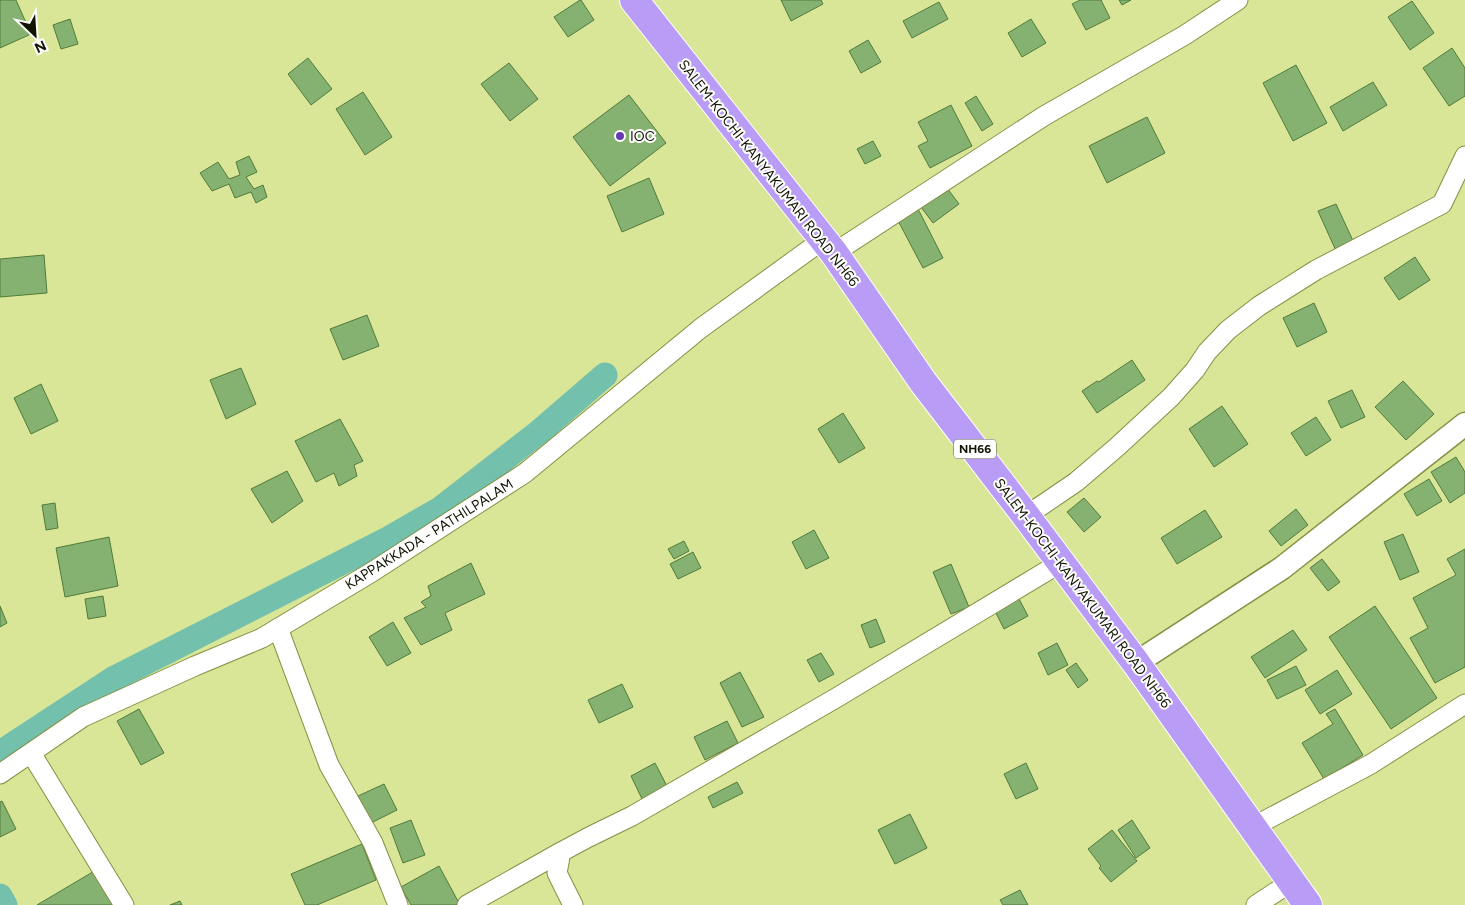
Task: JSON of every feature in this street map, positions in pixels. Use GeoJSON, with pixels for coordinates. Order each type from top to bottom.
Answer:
{"type":"FeatureCollection","features":[{"type":"Feature","properties":{"kind":"highway","name":"SALEM-KOCHI-KANYAKUMARI ROAD NH66"},"geometry":{"type":"LineString","coordinates":[[634,0],[829,246],[923,382],[1136,663],[1308,905]]}},
{"type":"Feature","properties":{"kind":"street","name":"KAPPAKKADA - PATHILPALAM"},"geometry":{"type":"LineString","coordinates":[[0,774],[83,717],[262,638],[372,572],[526,473],[701,328],[829,246],[1044,116],[1185,35],[1238,0]]}},
{"type":"Feature","properties":{"kind":"street"},"geometry":{"type":"LineString","coordinates":[[1026,516],[1076,482],[1117,447],[1171,397],[1195,370],[1207,352],[1228,330],[1259,306],[1316,270],[1442,204],[1465,156]]}},
{"type":"Feature","properties":{"kind":"street"},"geometry":{"type":"LineString","coordinates":[[1136,663],[1282,568],[1465,424]]}},
{"type":"Feature","properties":{"kind":"street"},"geometry":{"type":"LineString","coordinates":[[467,905],[589,836],[632,816],[768,738],[1060,563]]}},
{"type":"Feature","properties":{"kind":"street"},"geometry":{"type":"LineString","coordinates":[[278,628],[329,765],[373,843],[398,905]]}},
{"type":"Feature","properties":{"kind":"street"},"geometry":{"type":"LineString","coordinates":[[1253,827],[1371,764],[1465,704]]}},
{"type":"Feature","properties":{"kind":"street"},"geometry":{"type":"LineString","coordinates":[[30,753],[124,905]]}},
{"type":"Feature","properties":{"kind":"street"},"geometry":{"type":"LineString","coordinates":[[561,852],[557,873],[572,905]]}},
{"type":"Feature","properties":{"kind":"street"},"geometry":{"type":"LineString","coordinates":[[1256,905],[1291,882]]}},
{"type":"Feature","properties":{"kind":"building"},"geometry":{"type":"Polygon","coordinates":[[[0,0],[16,0],[31,34],[0,48],[0,0]]]}},
{"type":"Feature","properties":{"kind":"building"},"geometry":{"type":"Polygon","coordinates":[[[580,0],[594,20],[568,37],[554,17],[580,0]]]}},
{"type":"Feature","properties":{"kind":"building"},"geometry":{"type":"Polygon","coordinates":[[[781,0],[821,0],[823,4],[791,21],[781,0]]]}},
{"type":"Feature","properties":{"kind":"building"},"geometry":{"type":"Polygon","coordinates":[[[1080,0],[1101,0],[1110,18],[1086,30],[1072,4],[1080,0]]]}},
{"type":"Feature","properties":{"kind":"building"},"geometry":{"type":"Polygon","coordinates":[[[1119,0],[1131,0],[1122,5],[1119,0]]]}},
{"type":"Feature","properties":{"kind":"building"},"geometry":{"type":"Polygon","coordinates":[[[1412,1],[1434,33],[1410,50],[1388,17],[1412,1]]]}},
{"type":"Feature","properties":{"kind":"building"},"geometry":{"type":"Polygon","coordinates":[[[939,2],[948,19],[912,38],[903,21],[939,2]]]}},
{"type":"Feature","properties":{"kind":"building"},"geometry":{"type":"Polygon","coordinates":[[[70,19],[78,44],[61,49],[53,25],[70,19]]]}},
{"type":"Feature","properties":{"kind":"building"},"geometry":{"type":"Polygon","coordinates":[[[1031,19],[1046,43],[1022,57],[1008,33],[1031,19]]]}},
{"type":"Feature","properties":{"kind":"building"},"geometry":{"type":"Polygon","coordinates":[[[868,40],[881,62],[861,73],[849,51],[868,40]]]}},
{"type":"Feature","properties":{"kind":"building"},"geometry":{"type":"Polygon","coordinates":[[[1452,48],[1465,68],[1465,96],[1449,106],[1423,68],[1452,48]]]}},
{"type":"Feature","properties":{"kind":"building"},"geometry":{"type":"Polygon","coordinates":[[[308,58],[332,89],[311,105],[288,74],[308,58]]]}},
{"type":"Feature","properties":{"kind":"building"},"geometry":{"type":"Polygon","coordinates":[[[509,63],[538,99],[510,121],[481,84],[509,63]]]}},
{"type":"Feature","properties":{"kind":"building"},"geometry":{"type":"Polygon","coordinates":[[[1296,65],[1327,123],[1293,141],[1263,83],[1296,65]]]}},
{"type":"Feature","properties":{"kind":"building"},"geometry":{"type":"Polygon","coordinates":[[[1373,82],[1387,105],[1343,131],[1330,107],[1373,82]]]}},
{"type":"Feature","properties":{"kind":"building"},"geometry":{"type":"Polygon","coordinates":[[[363,92],[392,137],[365,155],[336,109],[363,92]]]}},
{"type":"Feature","properties":{"kind":"building"},"geometry":{"type":"Polygon","coordinates":[[[629,95],[666,143],[610,186],[573,137],[629,95]]]}},
{"type":"Feature","properties":{"kind":"building"},"geometry":{"type":"Polygon","coordinates":[[[976,96],[993,124],[982,131],[965,103],[976,96]]]}},
{"type":"Feature","properties":{"kind":"building"},"geometry":{"type":"Polygon","coordinates":[[[951,105],[972,146],[930,168],[918,146],[928,141],[918,122],[951,105]]]}},
{"type":"Feature","properties":{"kind":"building"},"geometry":{"type":"Polygon","coordinates":[[[1147,117],[1165,153],[1107,183],[1089,146],[1147,117]]]}},
{"type":"Feature","properties":{"kind":"building"},"geometry":{"type":"Polygon","coordinates":[[[873,141],[881,156],[865,164],[857,149],[873,141]]]}},
{"type":"Feature","properties":{"kind":"building"},"geometry":{"type":"Polygon","coordinates":[[[249,156],[257,172],[246,177],[254,189],[263,185],[267,197],[256,203],[251,192],[235,198],[229,184],[212,191],[200,173],[218,162],[229,179],[240,175],[236,162],[249,156]]]}},
{"type":"Feature","properties":{"kind":"building"},"geometry":{"type":"Polygon","coordinates":[[[649,178],[664,214],[622,232],[607,196],[649,178]]]}},
{"type":"Feature","properties":{"kind":"building"},"geometry":{"type":"Polygon","coordinates":[[[944,184],[959,204],[933,223],[918,203],[944,184]]]}},
{"type":"Feature","properties":{"kind":"building"},"geometry":{"type":"Polygon","coordinates":[[[1336,204],[1355,245],[1337,253],[1318,211],[1336,204]]]}},
{"type":"Feature","properties":{"kind":"building"},"geometry":{"type":"Polygon","coordinates":[[[916,205],[943,258],[923,268],[895,215],[916,205]]]}},
{"type":"Feature","properties":{"kind":"building"},"geometry":{"type":"Polygon","coordinates":[[[44,255],[47,293],[0,297],[0,259],[44,255]]]}},
{"type":"Feature","properties":{"kind":"building"},"geometry":{"type":"Polygon","coordinates":[[[1415,257],[1430,280],[1399,300],[1384,278],[1415,257]]]}},
{"type":"Feature","properties":{"kind":"building"},"geometry":{"type":"Polygon","coordinates":[[[1314,303],[1327,332],[1297,347],[1283,318],[1314,303]]]}},
{"type":"Feature","properties":{"kind":"building"},"geometry":{"type":"Polygon","coordinates":[[[367,315],[379,346],[343,360],[330,329],[367,315]]]}},
{"type":"Feature","properties":{"kind":"building"},"geometry":{"type":"Polygon","coordinates":[[[1132,360],[1145,380],[1097,413],[1082,391],[1132,360]]]}},
{"type":"Feature","properties":{"kind":"building"},"geometry":{"type":"Polygon","coordinates":[[[241,368],[256,404],[226,419],[210,380],[241,368]]]}},
{"type":"Feature","properties":{"kind":"building"},"geometry":{"type":"Polygon","coordinates":[[[1403,381],[1434,414],[1406,440],[1375,407],[1403,381]]]}},
{"type":"Feature","properties":{"kind":"building"},"geometry":{"type":"Polygon","coordinates":[[[41,384],[58,421],[31,434],[14,398],[41,384]]]}},
{"type":"Feature","properties":{"kind":"building"},"geometry":{"type":"Polygon","coordinates":[[[1352,390],[1365,417],[1341,428],[1328,401],[1352,390]]]}},
{"type":"Feature","properties":{"kind":"building"},"geometry":{"type":"Polygon","coordinates":[[[1222,406],[1248,444],[1214,467],[1189,429],[1222,406]]]}},
{"type":"Feature","properties":{"kind":"building"},"geometry":{"type":"Polygon","coordinates":[[[843,413],[865,448],[839,463],[818,429],[843,413]]]}},
{"type":"Feature","properties":{"kind":"building"},"geometry":{"type":"Polygon","coordinates":[[[1316,417],[1331,440],[1306,456],[1291,433],[1316,417]]]}},
{"type":"Feature","properties":{"kind":"building"},"geometry":{"type":"Polygon","coordinates":[[[340,419],[363,461],[354,465],[357,476],[339,486],[334,473],[316,482],[295,441],[340,419]]]}},
{"type":"Feature","properties":{"kind":"building"},"geometry":{"type":"Polygon","coordinates":[[[1456,457],[1465,472],[1465,493],[1450,503],[1431,472],[1456,457]]]}},
{"type":"Feature","properties":{"kind":"building"},"geometry":{"type":"Polygon","coordinates":[[[287,471],[303,501],[272,523],[251,489],[287,471]]]}},
{"type":"Feature","properties":{"kind":"building"},"geometry":{"type":"Polygon","coordinates":[[[1429,479],[1442,501],[1417,516],[1404,494],[1429,479]]]}},
{"type":"Feature","properties":{"kind":"building"},"geometry":{"type":"Polygon","coordinates":[[[1084,498],[1101,517],[1084,532],[1067,512],[1084,498]]]}},
{"type":"Feature","properties":{"kind":"building"},"geometry":{"type":"Polygon","coordinates":[[[55,503],[58,528],[46,530],[42,505],[55,503]]]}},
{"type":"Feature","properties":{"kind":"building"},"geometry":{"type":"Polygon","coordinates":[[[1296,509],[1308,525],[1281,546],[1269,531],[1296,509]]]}},
{"type":"Feature","properties":{"kind":"building"},"geometry":{"type":"Polygon","coordinates":[[[1205,510],[1222,537],[1177,564],[1161,538],[1205,510]]]}},
{"type":"Feature","properties":{"kind":"building"},"geometry":{"type":"Polygon","coordinates":[[[814,530],[829,558],[806,569],[792,542],[814,530]]]}},
{"type":"Feature","properties":{"kind":"building"},"geometry":{"type":"Polygon","coordinates":[[[1403,534],[1419,572],[1400,580],[1384,542],[1403,534]]]}},
{"type":"Feature","properties":{"kind":"building"},"geometry":{"type":"Polygon","coordinates":[[[109,537],[118,586],[65,597],[56,548],[109,537]]]}},
{"type":"Feature","properties":{"kind":"building"},"geometry":{"type":"Polygon","coordinates":[[[684,541],[689,551],[674,559],[668,549],[684,541]]]}},
{"type":"Feature","properties":{"kind":"building"},"geometry":{"type":"Polygon","coordinates":[[[1465,549],[1465,667],[1435,683],[1410,638],[1428,628],[1413,598],[1456,575],[1447,559],[1465,549]]]}},
{"type":"Feature","properties":{"kind":"building"},"geometry":{"type":"Polygon","coordinates":[[[693,552],[701,568],[678,579],[670,564],[693,552]]]}},
{"type":"Feature","properties":{"kind":"building"},"geometry":{"type":"Polygon","coordinates":[[[1322,559],[1340,582],[1328,591],[1310,568],[1322,559]]]}},
{"type":"Feature","properties":{"kind":"building"},"geometry":{"type":"Polygon","coordinates":[[[471,563],[485,594],[445,613],[452,630],[421,645],[404,618],[426,607],[421,602],[431,596],[428,586],[471,563]]]}},
{"type":"Feature","properties":{"kind":"building"},"geometry":{"type":"Polygon","coordinates":[[[951,564],[969,607],[951,614],[933,572],[951,564]]]}},
{"type":"Feature","properties":{"kind":"building"},"geometry":{"type":"Polygon","coordinates":[[[103,596],[106,616],[88,619],[85,599],[103,596]]]}},
{"type":"Feature","properties":{"kind":"building"},"geometry":{"type":"Polygon","coordinates":[[[1018,597],[1028,616],[1004,629],[994,609],[1018,597]]]}},
{"type":"Feature","properties":{"kind":"building"},"geometry":{"type":"Polygon","coordinates":[[[0,606],[7,623],[0,627],[0,606]]]}},
{"type":"Feature","properties":{"kind":"building"},"geometry":{"type":"Polygon","coordinates":[[[1375,606],[1437,698],[1391,729],[1329,637],[1375,606]]]}},
{"type":"Feature","properties":{"kind":"building"},"geometry":{"type":"Polygon","coordinates":[[[876,619],[885,642],[870,648],[861,625],[876,619]]]}},
{"type":"Feature","properties":{"kind":"building"},"geometry":{"type":"Polygon","coordinates":[[[393,622],[411,653],[387,666],[369,637],[393,622]]]}},
{"type":"Feature","properties":{"kind":"building"},"geometry":{"type":"Polygon","coordinates":[[[1293,630],[1307,650],[1265,678],[1251,657],[1293,630]]]}},
{"type":"Feature","properties":{"kind":"building"},"geometry":{"type":"Polygon","coordinates":[[[1057,643],[1068,665],[1048,675],[1038,653],[1057,643]]]}},
{"type":"Feature","properties":{"kind":"building"},"geometry":{"type":"Polygon","coordinates":[[[821,653],[834,674],[819,682],[807,660],[821,653]]]}},
{"type":"Feature","properties":{"kind":"building"},"geometry":{"type":"Polygon","coordinates":[[[1076,663],[1088,680],[1078,688],[1066,670],[1076,663]]]}},
{"type":"Feature","properties":{"kind":"building"},"geometry":{"type":"Polygon","coordinates":[[[1296,666],[1306,685],[1277,699],[1267,680],[1296,666]]]}},
{"type":"Feature","properties":{"kind":"building"},"geometry":{"type":"Polygon","coordinates":[[[1337,670],[1352,694],[1320,714],[1305,690],[1337,670]]]}},
{"type":"Feature","properties":{"kind":"building"},"geometry":{"type":"Polygon","coordinates":[[[740,672],[764,717],[742,727],[720,683],[740,672]]]}},
{"type":"Feature","properties":{"kind":"building"},"geometry":{"type":"Polygon","coordinates":[[[622,684],[633,707],[599,723],[588,700],[622,684]]]}},
{"type":"Feature","properties":{"kind":"building"},"geometry":{"type":"Polygon","coordinates":[[[139,709],[164,753],[141,765],[117,721],[139,709]]]}},
{"type":"Feature","properties":{"kind":"building"},"geometry":{"type":"Polygon","coordinates":[[[1335,709],[1363,755],[1324,779],[1302,743],[1333,724],[1326,714],[1335,709]]]}},
{"type":"Feature","properties":{"kind":"building"},"geometry":{"type":"Polygon","coordinates":[[[727,721],[738,743],[705,760],[694,737],[727,721]]]}},
{"type":"Feature","properties":{"kind":"building"},"geometry":{"type":"Polygon","coordinates":[[[655,763],[668,788],[643,801],[631,776],[655,763]]]}},
{"type":"Feature","properties":{"kind":"building"},"geometry":{"type":"Polygon","coordinates":[[[1026,763],[1038,789],[1016,799],[1004,774],[1026,763]]]}},
{"type":"Feature","properties":{"kind":"building"},"geometry":{"type":"Polygon","coordinates":[[[737,782],[743,793],[713,808],[708,797],[737,782]]]}},
{"type":"Feature","properties":{"kind":"building"},"geometry":{"type":"Polygon","coordinates":[[[384,784],[397,810],[371,823],[358,796],[384,784]]]}},
{"type":"Feature","properties":{"kind":"building"},"geometry":{"type":"Polygon","coordinates":[[[2,801],[16,829],[0,837],[0,802],[2,801]]]}},
{"type":"Feature","properties":{"kind":"building"},"geometry":{"type":"Polygon","coordinates":[[[910,814],[927,848],[895,864],[878,830],[910,814]]]}},
{"type":"Feature","properties":{"kind":"building"},"geometry":{"type":"Polygon","coordinates":[[[411,820],[425,855],[403,863],[390,828],[411,820]]]}},
{"type":"Feature","properties":{"kind":"building"},"geometry":{"type":"Polygon","coordinates":[[[1132,820],[1150,848],[1136,858],[1118,830],[1132,820]]]}},
{"type":"Feature","properties":{"kind":"building"},"geometry":{"type":"Polygon","coordinates":[[[1112,830],[1137,861],[1111,882],[1099,868],[1101,866],[1088,849],[1112,830]]]}},
{"type":"Feature","properties":{"kind":"building"},"geometry":{"type":"Polygon","coordinates":[[[362,844],[376,880],[317,905],[305,905],[291,874],[362,844]]]}},
{"type":"Feature","properties":{"kind":"building"},"geometry":{"type":"Polygon","coordinates":[[[439,866],[459,903],[455,905],[411,905],[401,887],[439,866]]]}},
{"type":"Feature","properties":{"kind":"building"},"geometry":{"type":"Polygon","coordinates":[[[96,870],[116,905],[37,905],[96,870]]]}},
{"type":"Feature","properties":{"kind":"building"},"geometry":{"type":"Polygon","coordinates":[[[1020,890],[1028,905],[1003,905],[1000,900],[1020,890]]]}},
{"type":"Feature","properties":{"kind":"building"},"geometry":{"type":"Polygon","coordinates":[[[180,901],[182,905],[170,905],[180,901]]]}},
{"type":"Feature","properties":{"kind":"waterway"},"geometry":{"type":"LineString","coordinates":[[0,753],[113,679],[386,540],[440,509],[539,432],[605,375]]}},
{"type":"Feature","properties":{"kind":"waterway"},"geometry":{"type":"LineString","coordinates":[[0,896],[5,905]]}},
{"type":"Feature","properties":{"kind":"place","name":"IOC"},"geometry":{"type":"Point","coordinates":[620,136]}}]}
